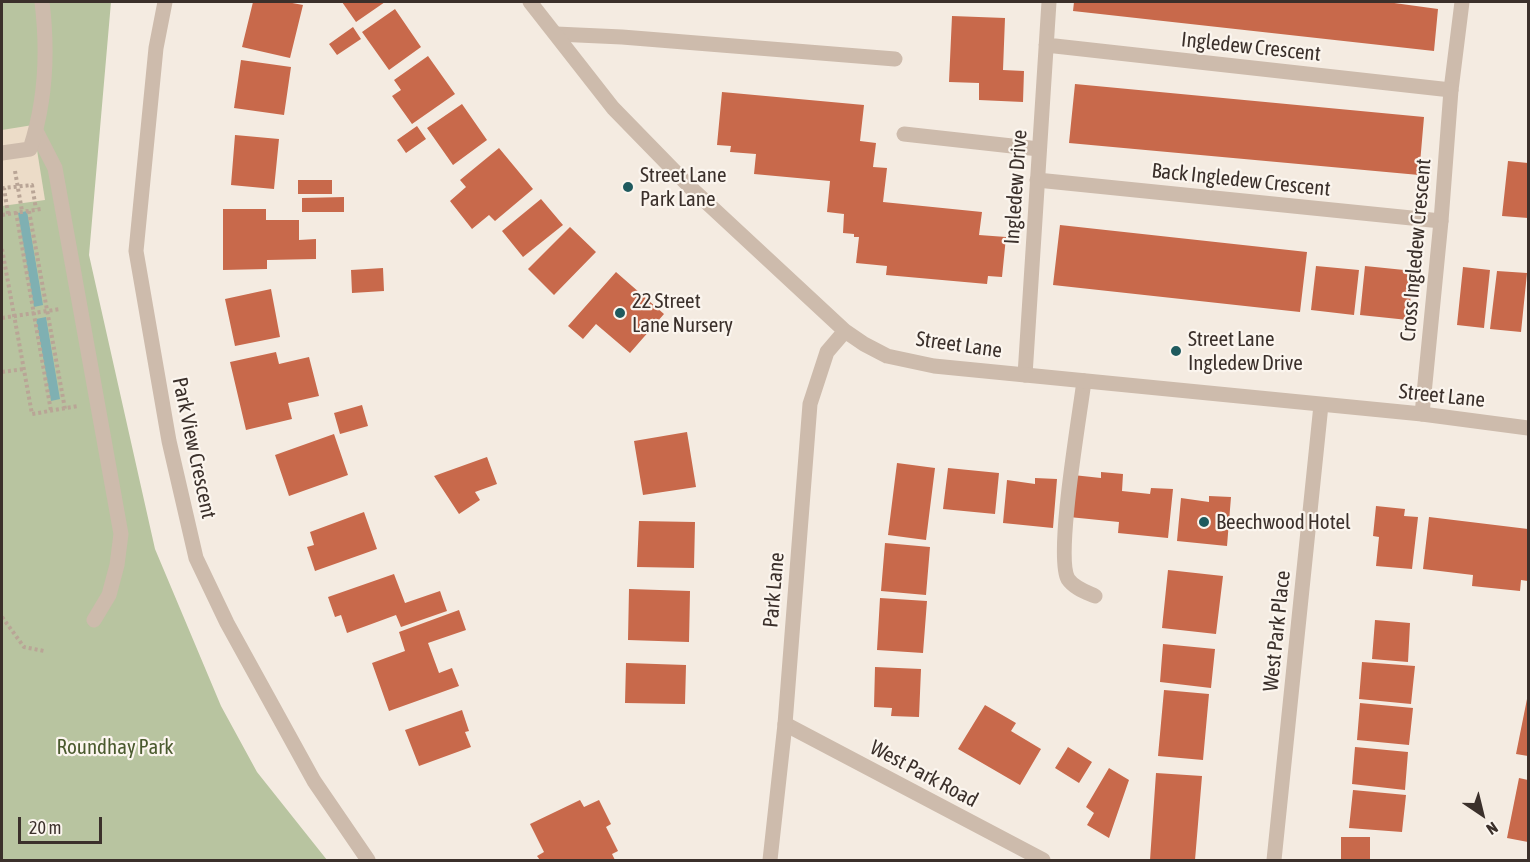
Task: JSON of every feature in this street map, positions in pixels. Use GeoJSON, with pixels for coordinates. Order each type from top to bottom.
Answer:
{"type":"FeatureCollection","features":[{"type":"Feature","properties":{"kind":"street"},"geometry":{"type":"LineString","coordinates":[[7,152],[30,149],[36,131],[45,68],[42,2]]}},
{"type":"Feature","properties":{"kind":"street","name":"Park View Crescent"},"geometry":{"type":"LineString","coordinates":[[165,2],[156,48],[136,251],[169,441],[196,558],[227,622],[314,781],[368,861]]}},
{"type":"Feature","properties":{"kind":"street","name":"Street Lane"},"geometry":{"type":"LineString","coordinates":[[530,2],[613,108],[691,188],[845,330],[864,344],[887,356],[934,366],[1422,414],[1528,428]]}},
{"type":"Feature","properties":{"kind":"street","name":"Ingledew Drive"},"geometry":{"type":"LineString","coordinates":[[1026,375],[1049,2]]}},
{"type":"Feature","properties":{"kind":"street","name":"Cross Ingledew Crescent"},"geometry":{"type":"LineString","coordinates":[[1422,414],[1441,222],[1451,90],[1462,2]]}},
{"type":"Feature","properties":{"kind":"street"},"geometry":{"type":"LineString","coordinates":[[556,34],[622,37],[895,59]]}},
{"type":"Feature","properties":{"kind":"street","name":"Ingledew Crescent"},"geometry":{"type":"LineString","coordinates":[[1046,45],[1451,90]]}},
{"type":"Feature","properties":{"kind":"street"},"geometry":{"type":"LineString","coordinates":[[36,131],[55,168],[121,534],[117,565],[109,594],[94,620]]}},
{"type":"Feature","properties":{"kind":"street"},"geometry":{"type":"LineString","coordinates":[[904,134],[1039,149]]}},
{"type":"Feature","properties":{"kind":"street","name":"Back Ingledew Crescent"},"geometry":{"type":"LineString","coordinates":[[1037,180],[1441,222]]}},
{"type":"Feature","properties":{"kind":"street","name":"Park Lane"},"geometry":{"type":"LineString","coordinates":[[771,861],[785,724],[810,404],[827,352],[845,330]]}},
{"type":"Feature","properties":{"kind":"street"},"geometry":{"type":"LineString","coordinates":[[1084,381],[1068,502],[1065,560],[1068,578],[1074,585],[1095,596]]}},
{"type":"Feature","properties":{"kind":"street","name":"West Park Place"},"geometry":{"type":"LineString","coordinates":[[1274,861],[1321,405]]}},
{"type":"Feature","properties":{"kind":"street","name":"West Park Road"},"geometry":{"type":"LineString","coordinates":[[785,724],[1043,861]]}},
{"type":"Feature","properties":{"kind":"path"},"geometry":{"type":"LineString","coordinates":[[7,152],[18,186],[22,211]]}},
{"type":"Feature","properties":{"kind":"path"},"geometry":{"type":"LineString","coordinates":[[8,214],[4,188],[32,185],[36,209]]}},
{"type":"Feature","properties":{"kind":"path"},"geometry":{"type":"LineString","coordinates":[[29,211],[64,409]]}},
{"type":"Feature","properties":{"kind":"path"},"geometry":{"type":"LineString","coordinates":[[16,212],[51,411]]}},
{"type":"Feature","properties":{"kind":"path"},"geometry":{"type":"LineString","coordinates":[[2,249],[4,273],[32,414],[85,405]]}},
{"type":"Feature","properties":{"kind":"path"},"geometry":{"type":"LineString","coordinates":[[2,318],[67,308]]}},
{"type":"Feature","properties":{"kind":"path"},"geometry":{"type":"LineString","coordinates":[[2,372],[24,369]]}},
{"type":"Feature","properties":{"kind":"path"},"geometry":{"type":"LineString","coordinates":[[2,616],[24,647],[44,651]]}},
{"type":"Feature","properties":{"kind":"green space","name":"Roundhay Park"},"geometry":{"type":"Polygon","coordinates":[[[2,2],[111,2],[89,255],[155,549],[221,706],[257,772],[327,860],[2,860],[2,2]]]}},
{"type":"Feature","properties":{"kind":"shaded area"},"geometry":{"type":"Polygon","coordinates":[[[33,125],[45,200],[2,206],[2,130],[33,125]]]}},
{"type":"Feature","properties":{"kind":"water"},"geometry":{"type":"Polygon","coordinates":[[[27,211],[43,305],[34,307],[18,213],[27,211]]]}},
{"type":"Feature","properties":{"kind":"water"},"geometry":{"type":"Polygon","coordinates":[[[46,317],[60,399],[51,401],[36,319],[46,317]]]}},
{"type":"Feature","properties":{"kind":"building"},"geometry":{"type":"Polygon","coordinates":[[[253,2],[287,2],[303,5],[290,58],[242,47],[253,2]]]}},
{"type":"Feature","properties":{"kind":"building"},"geometry":{"type":"Polygon","coordinates":[[[342,2],[385,2],[356,22],[342,2]]]}},
{"type":"Feature","properties":{"kind":"building"},"geometry":{"type":"Polygon","coordinates":[[[1074,2],[1387,2],[1438,9],[1434,51],[1073,11],[1074,2]]]}},
{"type":"Feature","properties":{"kind":"building"},"geometry":{"type":"Polygon","coordinates":[[[395,9],[421,47],[389,70],[362,32],[395,9]]]}},
{"type":"Feature","properties":{"kind":"building"},"geometry":{"type":"Polygon","coordinates":[[[952,16],[1005,18],[1003,70],[1024,71],[1023,102],[979,100],[979,83],[949,82],[952,16]]]}},
{"type":"Feature","properties":{"kind":"building"},"geometry":{"type":"Polygon","coordinates":[[[353,27],[361,39],[337,55],[329,44],[353,27]]]}},
{"type":"Feature","properties":{"kind":"building"},"geometry":{"type":"Polygon","coordinates":[[[428,56],[455,94],[412,124],[392,96],[401,90],[394,80],[428,56]]]}},
{"type":"Feature","properties":{"kind":"building"},"geometry":{"type":"Polygon","coordinates":[[[241,60],[291,67],[284,115],[234,108],[241,60]]]}},
{"type":"Feature","properties":{"kind":"building"},"geometry":{"type":"Polygon","coordinates":[[[1075,84],[1424,117],[1419,175],[1069,143],[1075,84]]]}},
{"type":"Feature","properties":{"kind":"building"},"geometry":{"type":"Polygon","coordinates":[[[722,92],[864,105],[860,141],[876,143],[873,167],[887,168],[883,202],[982,212],[979,235],[1006,237],[1002,277],[988,276],[987,284],[886,275],[887,266],[856,263],[859,237],[843,233],[844,214],[827,212],[830,181],[754,174],[756,154],[730,152],[731,146],[717,145],[722,92]]]}},
{"type":"Feature","properties":{"kind":"building"},"geometry":{"type":"Polygon","coordinates":[[[462,104],[487,140],[453,165],[427,128],[462,104]]]}},
{"type":"Feature","properties":{"kind":"building"},"geometry":{"type":"Polygon","coordinates":[[[417,126],[426,139],[406,153],[397,140],[417,126]]]}},
{"type":"Feature","properties":{"kind":"building"},"geometry":{"type":"Polygon","coordinates":[[[235,135],[279,139],[274,189],[231,185],[235,135]]]}},
{"type":"Feature","properties":{"kind":"building"},"geometry":{"type":"Polygon","coordinates":[[[499,148],[533,189],[495,221],[489,215],[472,229],[450,201],[466,187],[460,180],[499,148]]]}},
{"type":"Feature","properties":{"kind":"building"},"geometry":{"type":"Polygon","coordinates":[[[1508,161],[1528,163],[1528,218],[1502,216],[1508,161]]]}},
{"type":"Feature","properties":{"kind":"building"},"geometry":{"type":"Polygon","coordinates":[[[298,180],[332,180],[332,194],[298,194],[298,180]]]}},
{"type":"Feature","properties":{"kind":"building"},"geometry":{"type":"Polygon","coordinates":[[[344,197],[344,212],[302,212],[302,198],[344,197]]]}},
{"type":"Feature","properties":{"kind":"building"},"geometry":{"type":"Polygon","coordinates":[[[541,199],[563,225],[523,257],[502,231],[541,199]]]}},
{"type":"Feature","properties":{"kind":"building"},"geometry":{"type":"Polygon","coordinates":[[[223,209],[266,209],[266,220],[299,220],[299,240],[316,239],[316,259],[267,260],[267,269],[223,270],[223,209]]]}},
{"type":"Feature","properties":{"kind":"building"},"geometry":{"type":"Polygon","coordinates":[[[1060,225],[1307,252],[1300,312],[1053,285],[1060,225]]]}},
{"type":"Feature","properties":{"kind":"building"},"geometry":{"type":"Polygon","coordinates":[[[570,227],[596,252],[554,295],[528,269],[570,227]]]}},
{"type":"Feature","properties":{"kind":"building"},"geometry":{"type":"Polygon","coordinates":[[[1316,266],[1359,270],[1354,315],[1311,310],[1316,266]]]}},
{"type":"Feature","properties":{"kind":"building"},"geometry":{"type":"Polygon","coordinates":[[[1365,266],[1414,271],[1408,320],[1360,315],[1365,266]]]}},
{"type":"Feature","properties":{"kind":"building"},"geometry":{"type":"Polygon","coordinates":[[[1463,267],[1490,270],[1484,328],[1457,325],[1463,267]]]}},
{"type":"Feature","properties":{"kind":"building"},"geometry":{"type":"Polygon","coordinates":[[[383,268],[384,291],[352,293],[351,270],[383,268]]]}},
{"type":"Feature","properties":{"kind":"building"},"geometry":{"type":"Polygon","coordinates":[[[1497,271],[1527,273],[1521,332],[1490,329],[1497,271]]]}},
{"type":"Feature","properties":{"kind":"building"},"geometry":{"type":"Polygon","coordinates":[[[616,272],[664,314],[630,353],[596,324],[583,339],[568,326],[616,272]]]}},
{"type":"Feature","properties":{"kind":"building"},"geometry":{"type":"Polygon","coordinates":[[[271,289],[280,337],[235,346],[225,299],[271,289]]]}},
{"type":"Feature","properties":{"kind":"building"},"geometry":{"type":"Polygon","coordinates":[[[276,352],[279,364],[309,357],[319,396],[288,403],[292,419],[246,430],[230,362],[276,352]]]}},
{"type":"Feature","properties":{"kind":"building"},"geometry":{"type":"Polygon","coordinates":[[[362,405],[368,426],[340,434],[334,413],[362,405]]]}},
{"type":"Feature","properties":{"kind":"building"},"geometry":{"type":"Polygon","coordinates":[[[687,432],[696,487],[643,495],[634,441],[687,432]]]}},
{"type":"Feature","properties":{"kind":"building"},"geometry":{"type":"Polygon","coordinates":[[[334,434],[348,475],[289,496],[275,455],[334,434]]]}},
{"type":"Feature","properties":{"kind":"building"},"geometry":{"type":"Polygon","coordinates":[[[487,457],[497,484],[475,492],[480,500],[459,514],[434,476],[487,457]]]}},
{"type":"Feature","properties":{"kind":"building"},"geometry":{"type":"Polygon","coordinates":[[[897,463],[935,468],[926,540],[888,535],[897,463]]]}},
{"type":"Feature","properties":{"kind":"building"},"geometry":{"type":"Polygon","coordinates":[[[948,468],[999,473],[995,514],[943,509],[948,468]]]}},
{"type":"Feature","properties":{"kind":"building"},"geometry":{"type":"Polygon","coordinates":[[[1101,472],[1123,474],[1122,491],[1150,494],[1151,488],[1173,489],[1168,538],[1118,533],[1119,522],[1069,517],[1073,475],[1101,478],[1101,472]]]}},
{"type":"Feature","properties":{"kind":"building"},"geometry":{"type":"Polygon","coordinates":[[[1035,478],[1057,479],[1053,528],[1003,523],[1007,480],[1035,484],[1035,478]]]}},
{"type":"Feature","properties":{"kind":"building","name":"Beechwood Hotel"},"geometry":{"type":"Polygon","coordinates":[[[1209,496],[1231,497],[1227,546],[1177,541],[1181,498],[1209,502],[1209,496]]]}},
{"type":"Feature","properties":{"kind":"building"},"geometry":{"type":"Polygon","coordinates":[[[1376,506],[1405,509],[1404,516],[1418,517],[1412,569],[1376,566],[1379,537],[1373,536],[1376,506]]]}},
{"type":"Feature","properties":{"kind":"building"},"geometry":{"type":"Polygon","coordinates":[[[364,512],[377,549],[315,571],[307,547],[314,545],[310,532],[364,512]]]}},
{"type":"Feature","properties":{"kind":"building"},"geometry":{"type":"Polygon","coordinates":[[[1429,517],[1528,529],[1528,581],[1521,580],[1520,591],[1472,586],[1473,575],[1423,569],[1429,517]]]}},
{"type":"Feature","properties":{"kind":"building"},"geometry":{"type":"Polygon","coordinates":[[[639,521],[695,522],[694,568],[637,567],[639,521]]]}},
{"type":"Feature","properties":{"kind":"building"},"geometry":{"type":"Polygon","coordinates":[[[885,543],[930,547],[926,595],[881,591],[885,543]]]}},
{"type":"Feature","properties":{"kind":"building"},"geometry":{"type":"Polygon","coordinates":[[[1168,570],[1223,576],[1216,634],[1162,628],[1168,570]]]}},
{"type":"Feature","properties":{"kind":"building"},"geometry":{"type":"Polygon","coordinates":[[[394,574],[405,603],[440,591],[447,611],[401,627],[396,615],[347,633],[341,615],[335,617],[328,597],[394,574]]]}},
{"type":"Feature","properties":{"kind":"building"},"geometry":{"type":"Polygon","coordinates":[[[629,589],[690,591],[689,642],[628,640],[629,589]]]}},
{"type":"Feature","properties":{"kind":"building"},"geometry":{"type":"Polygon","coordinates":[[[880,598],[927,601],[923,653],[877,650],[880,598]]]}},
{"type":"Feature","properties":{"kind":"building"},"geometry":{"type":"Polygon","coordinates":[[[459,610],[466,630],[428,643],[439,673],[452,668],[459,686],[389,711],[372,663],[405,651],[399,632],[459,610]]]}},
{"type":"Feature","properties":{"kind":"building"},"geometry":{"type":"Polygon","coordinates":[[[1375,620],[1410,623],[1408,662],[1372,659],[1375,620]]]}},
{"type":"Feature","properties":{"kind":"building"},"geometry":{"type":"Polygon","coordinates":[[[1163,644],[1215,649],[1211,688],[1160,682],[1163,644]]]}},
{"type":"Feature","properties":{"kind":"building"},"geometry":{"type":"Polygon","coordinates":[[[1362,662],[1415,666],[1411,704],[1359,699],[1362,662]]]}},
{"type":"Feature","properties":{"kind":"building"},"geometry":{"type":"Polygon","coordinates":[[[626,663],[686,665],[685,704],[625,703],[626,663]]]}},
{"type":"Feature","properties":{"kind":"building"},"geometry":{"type":"Polygon","coordinates":[[[875,667],[921,669],[919,717],[891,716],[892,708],[874,707],[875,667]]]}},
{"type":"Feature","properties":{"kind":"building"},"geometry":{"type":"Polygon","coordinates":[[[1164,690],[1209,694],[1203,760],[1158,756],[1164,690]]]}},
{"type":"Feature","properties":{"kind":"building"},"geometry":{"type":"Polygon","coordinates":[[[1528,699],[1528,756],[1516,754],[1528,699]]]}},
{"type":"Feature","properties":{"kind":"building"},"geometry":{"type":"Polygon","coordinates":[[[1360,703],[1413,708],[1409,745],[1357,740],[1360,703]]]}},
{"type":"Feature","properties":{"kind":"building"},"geometry":{"type":"Polygon","coordinates":[[[985,705],[1016,723],[1011,731],[1041,749],[1020,785],[958,749],[985,705]]]}},
{"type":"Feature","properties":{"kind":"building"},"geometry":{"type":"Polygon","coordinates":[[[462,710],[469,731],[465,732],[471,747],[419,766],[405,730],[462,710]]]}},
{"type":"Feature","properties":{"kind":"building"},"geometry":{"type":"Polygon","coordinates":[[[1068,747],[1092,762],[1079,783],[1055,768],[1068,747]]]}},
{"type":"Feature","properties":{"kind":"building"},"geometry":{"type":"Polygon","coordinates":[[[1355,747],[1408,752],[1405,790],[1352,784],[1355,747]]]}},
{"type":"Feature","properties":{"kind":"building"},"geometry":{"type":"Polygon","coordinates":[[[1109,768],[1129,780],[1109,838],[1087,825],[1094,813],[1086,807],[1109,768]]]}},
{"type":"Feature","properties":{"kind":"building"},"geometry":{"type":"Polygon","coordinates":[[[1156,773],[1202,776],[1195,860],[1150,860],[1156,773]]]}},
{"type":"Feature","properties":{"kind":"building"},"geometry":{"type":"Polygon","coordinates":[[[1519,778],[1528,780],[1528,842],[1507,838],[1519,778]]]}},
{"type":"Feature","properties":{"kind":"building"},"geometry":{"type":"Polygon","coordinates":[[[1353,790],[1406,795],[1402,832],[1349,828],[1353,790]]]}},
{"type":"Feature","properties":{"kind":"building"},"geometry":{"type":"Polygon","coordinates":[[[580,800],[584,807],[599,800],[611,824],[606,827],[618,851],[612,854],[615,860],[540,860],[537,856],[544,852],[530,824],[580,800]]]}},
{"type":"Feature","properties":{"kind":"building"},"geometry":{"type":"Polygon","coordinates":[[[1341,837],[1370,837],[1370,860],[1341,860],[1341,837]]]}},
{"type":"Feature","properties":{"kind":"place","name":"Street Lane Park Lane"},"geometry":{"type":"Point","coordinates":[628,187]}},
{"type":"Feature","properties":{"kind":"place","name":"22 Street Lane Nursery"},"geometry":{"type":"Point","coordinates":[620,313]}},
{"type":"Feature","properties":{"kind":"place","name":"Street Lane Ingledew Drive"},"geometry":{"type":"Point","coordinates":[1176,351]}},
{"type":"Feature","properties":{"kind":"place","name":"Beechwood Hotel"},"geometry":{"type":"Point","coordinates":[1204,522]}}]}
